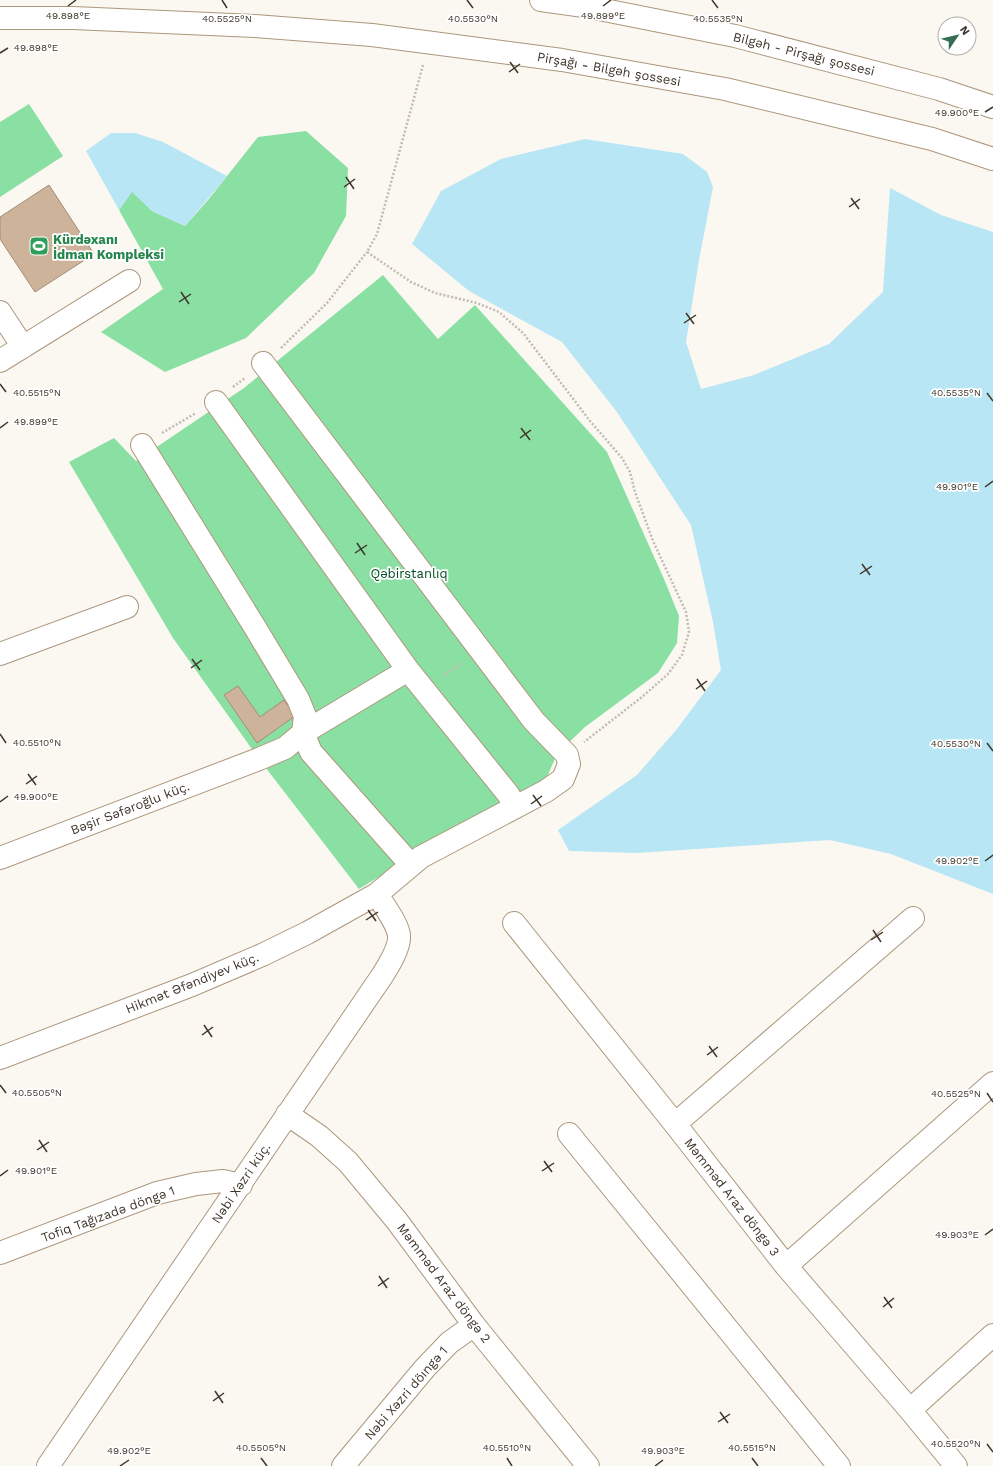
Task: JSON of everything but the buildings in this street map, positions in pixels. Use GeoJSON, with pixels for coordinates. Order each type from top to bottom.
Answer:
{"type":"FeatureCollection","features":[{"type":"Feature","properties":{"kind":"main road","name":"Bilgəh - Pirşağı şossesi"},"geometry":{"type":"LineString","coordinates":[[541,0],[584,6],[735,36],[939,90],[993,107]]}},
{"type":"Feature","properties":{"kind":"main road","name":"Pirşağı - Bilgəh şossesi"},"geometry":{"type":"LineString","coordinates":[[0,18],[73,18],[255,26],[372,35],[562,60],[725,89],[932,139],[993,159]]}},
{"type":"Feature","properties":{"kind":"main road"},"geometry":{"type":"LineString","coordinates":[[0,361],[129,281]]}},
{"type":"Feature","properties":{"kind":"main road"},"geometry":{"type":"LineString","coordinates":[[0,312],[23,347]]}},
{"type":"Feature","properties":{"kind":"main road"},"geometry":{"type":"LineString","coordinates":[[263,363],[534,721],[567,755]]}},
{"type":"Feature","properties":{"kind":"main road"},"geometry":{"type":"LineString","coordinates":[[216,402],[408,670],[508,794],[516,807]]}},
{"type":"Feature","properties":{"kind":"main road"},"geometry":{"type":"LineString","coordinates":[[142,445],[298,699],[305,716],[303,733],[311,752],[411,865]]}},
{"type":"Feature","properties":{"kind":"main road"},"geometry":{"type":"LineString","coordinates":[[0,654],[127,607]]}},
{"type":"Feature","properties":{"kind":"main road","name":"Bəşir Səfəroğlu küç."},"geometry":{"type":"LineString","coordinates":[[0,858],[285,748],[303,733],[408,670]]}},
{"type":"Feature","properties":{"kind":"main road","name":"Hikmət Əfəndiyev küç."},"geometry":{"type":"LineString","coordinates":[[0,1058],[192,985],[262,955],[307,933],[376,894],[421,857],[546,791],[563,779],[569,764],[567,755]]}},
{"type":"Feature","properties":{"kind":"main road","name":"Nəbi Xəzri küç."},"geometry":{"type":"LineString","coordinates":[[48,1466],[241,1185],[394,956],[399,936],[394,922],[376,894]]}},
{"type":"Feature","properties":{"kind":"main road"},"geometry":{"type":"LineString","coordinates":[[675,1124],[913,918]]}},
{"type":"Feature","properties":{"kind":"main road","name":"Məmməd Araz döngə 3"},"geometry":{"type":"LineString","coordinates":[[514,923],[675,1124],[786,1266],[910,1410],[956,1466]]}},
{"type":"Feature","properties":{"kind":"main road"},"geometry":{"type":"LineString","coordinates":[[786,1266],[993,1083]]}},
{"type":"Feature","properties":{"kind":"main road","name":"Məmməd Araz döngə 2"},"geometry":{"type":"LineString","coordinates":[[287,1114],[319,1136],[348,1162],[397,1221],[474,1325],[588,1466]]}},
{"type":"Feature","properties":{"kind":"main road"},"geometry":{"type":"LineString","coordinates":[[570,1134],[839,1466]]}},
{"type":"Feature","properties":{"kind":"main road","name":"Tofiq Tağızadə döngə 1"},"geometry":{"type":"LineString","coordinates":[[0,1253],[157,1193],[203,1183],[223,1181],[241,1185]]}},
{"type":"Feature","properties":{"kind":"main road","name":"Nəbi Xəzri döıngə 1"},"geometry":{"type":"LineString","coordinates":[[343,1466],[425,1368],[450,1343],[474,1325]]}},
{"type":"Feature","properties":{"kind":"main road"},"geometry":{"type":"LineString","coordinates":[[910,1410],[993,1336]]}},
{"type":"Feature","properties":{"kind":"path"},"geometry":{"type":"LineString","coordinates":[[429,43],[378,234],[367,252],[411,282],[435,293],[477,303],[499,312],[523,333],[590,421],[622,458],[630,472],[635,492],[653,541],[686,612],[689,632],[682,655],[668,674],[567,755]]}},
{"type":"Feature","properties":{"kind":"path"},"geometry":{"type":"LineString","coordinates":[[424,690],[480,649]]}},
{"type":"Feature","properties":{"kind":"green space"},"geometry":{"type":"Polygon","coordinates":[[[29,104],[63,156],[0,197],[0,122],[29,104]]]}},
{"type":"Feature","properties":{"kind":"green space"},"geometry":{"type":"Polygon","coordinates":[[[306,131],[348,168],[346,216],[314,273],[246,338],[165,372],[101,332],[163,289],[119,210],[132,191],[152,211],[185,226],[208,200],[258,137],[306,131]]]}},
{"type":"Feature","properties":{"kind":"green space","name":"Qəbirstanlıq"},"geometry":{"type":"Polygon","coordinates":[[[383,275],[438,339],[475,305],[607,452],[679,616],[677,643],[658,673],[585,727],[557,754],[544,784],[456,830],[359,889],[259,759],[173,638],[69,462],[114,438],[136,461],[244,388],[383,275]]]}},
{"type":"Feature","properties":{"kind":"water"},"geometry":{"type":"Polygon","coordinates":[[[111,133],[135,133],[163,142],[227,176],[185,226],[152,211],[132,192],[119,210],[86,151],[111,133]]]}},
{"type":"Feature","properties":{"kind":"water"},"geometry":{"type":"Polygon","coordinates":[[[585,139],[683,154],[707,172],[713,187],[699,260],[686,342],[701,389],[754,375],[829,344],[883,292],[890,188],[941,215],[993,232],[993,894],[891,854],[830,840],[637,853],[569,851],[558,830],[637,775],[677,729],[721,670],[713,622],[691,525],[617,412],[562,342],[469,291],[412,244],[441,191],[501,159],[585,139]]]}},
{"type":"Feature","properties":{"kind":"place","name":"Kürdəxanı İdman Kompleksi"},"geometry":{"type":"Point","coordinates":[39,246]}}]}
